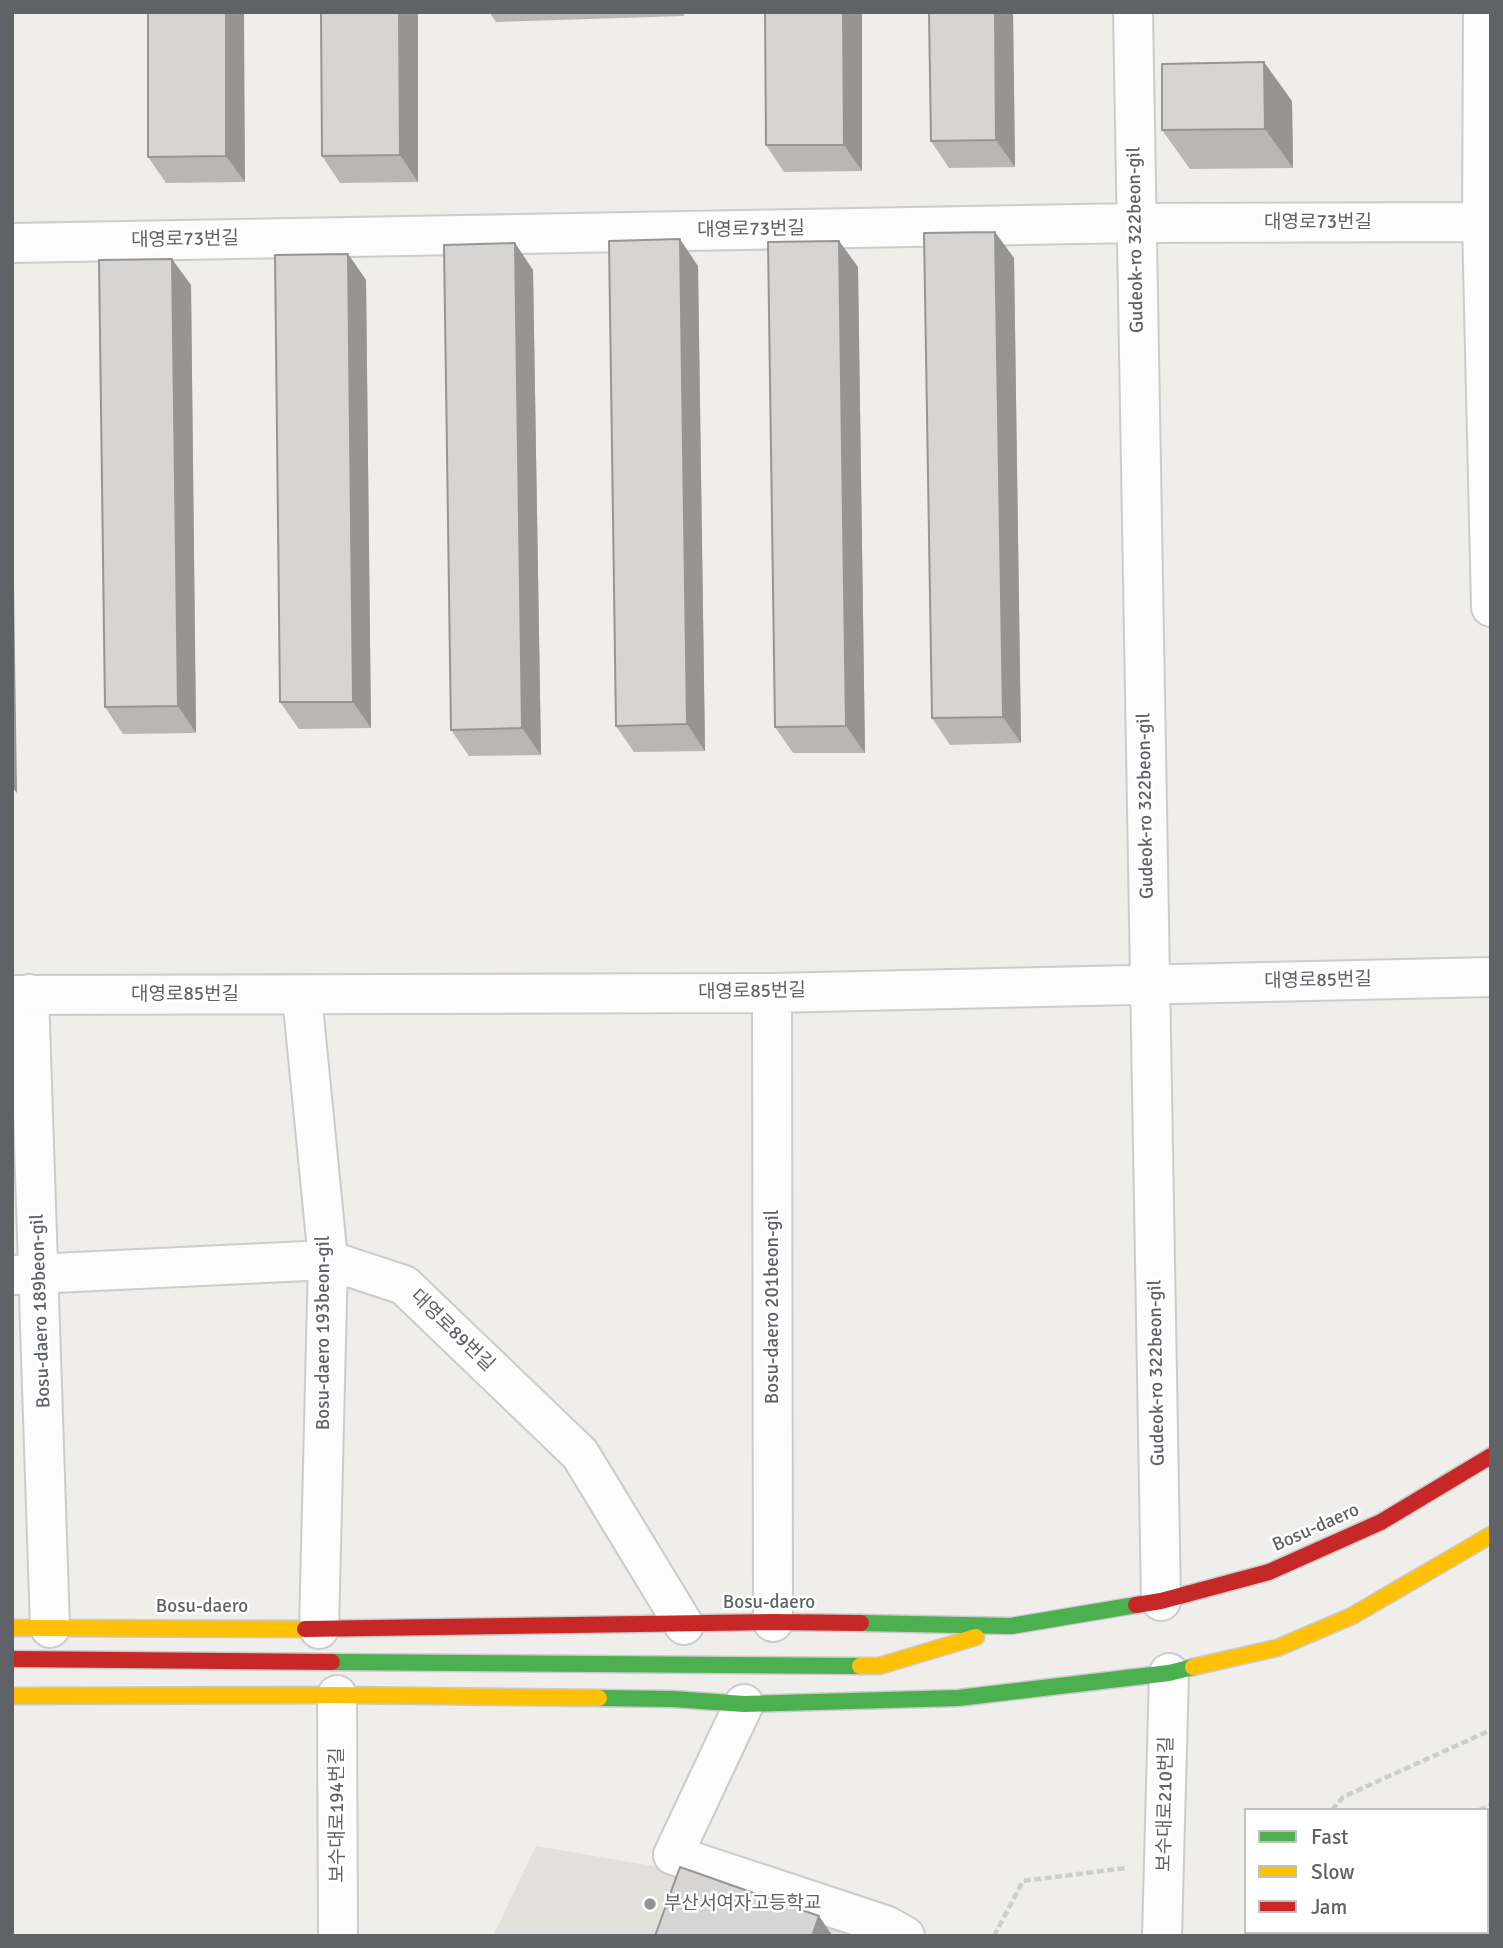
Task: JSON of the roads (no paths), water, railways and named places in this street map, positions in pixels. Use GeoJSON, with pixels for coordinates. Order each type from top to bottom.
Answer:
{"type":"FeatureCollection","features":[{"type":"Feature","properties":{"kind":"main road","name":"Bosu-daero"},"geometry":{"type":"LineString","coordinates":[[12,1628],[319,1629],[774,1622],[1012,1626],[1161,1601],[1269,1573],[1381,1522],[1491,1456]]}},
{"type":"Feature","properties":{"kind":"main road"},"geometry":{"type":"LineString","coordinates":[[12,1696],[337,1695],[673,1699],[744,1704],[958,1698],[1169,1673],[1276,1648],[1352,1616],[1491,1535]]}},
{"type":"Feature","properties":{"kind":"main road"},"geometry":{"type":"LineString","coordinates":[[12,1659],[879,1666],[1012,1626]]}},
{"type":"Feature","properties":{"kind":"street","name":"Gudeok-ro 322beon-gil"},"geometry":{"type":"LineString","coordinates":[[1133,12],[1161,1601]]}},
{"type":"Feature","properties":{"kind":"street"},"geometry":{"type":"LineString","coordinates":[[1483,12],[1491,607]]}},
{"type":"Feature","properties":{"kind":"street","name":"대영로73번길"},"geometry":{"type":"LineString","coordinates":[[12,243],[1135,223],[1487,222]]}},
{"type":"Feature","properties":{"kind":"street","name":"대영로85번길"},"geometry":{"type":"LineString","coordinates":[[21,995],[772,993],[1491,977]]}},
{"type":"Feature","properties":{"kind":"street","name":"Bosu-daero 201beon-gil"},"geometry":{"type":"LineString","coordinates":[[772,993],[774,1622]]}},
{"type":"Feature","properties":{"kind":"street","name":"Bosu-daero 189beon-gil"},"geometry":{"type":"LineString","coordinates":[[21,995],[26,1273],[50,1628]]}},
{"type":"Feature","properties":{"kind":"street","name":"Bosu-daero 193beon-gil"},"geometry":{"type":"LineString","coordinates":[[302,996],[328,1260],[319,1629]]}},
{"type":"Feature","properties":{"kind":"street","name":"대영로89번길"},"geometry":{"type":"LineString","coordinates":[[26,1273],[328,1260],[404,1285],[580,1454],[684,1625]]}},
{"type":"Feature","properties":{"kind":"street","name":"보수대로210번길"},"geometry":{"type":"LineString","coordinates":[[1162,1936],[1169,1673]]}},
{"type":"Feature","properties":{"kind":"street","name":"보수대로194번길"},"geometry":{"type":"LineString","coordinates":[[337,1695],[338,1936]]}},
{"type":"Feature","properties":{"kind":"street"},"geometry":{"type":"LineString","coordinates":[[744,1704],[673,1855],[885,1925],[905,1936]]}},
{"type":"Feature","properties":{"kind":"place","name":"부산서여자고등학교"},"geometry":{"type":"Point","coordinates":[650,1904]}}]}
